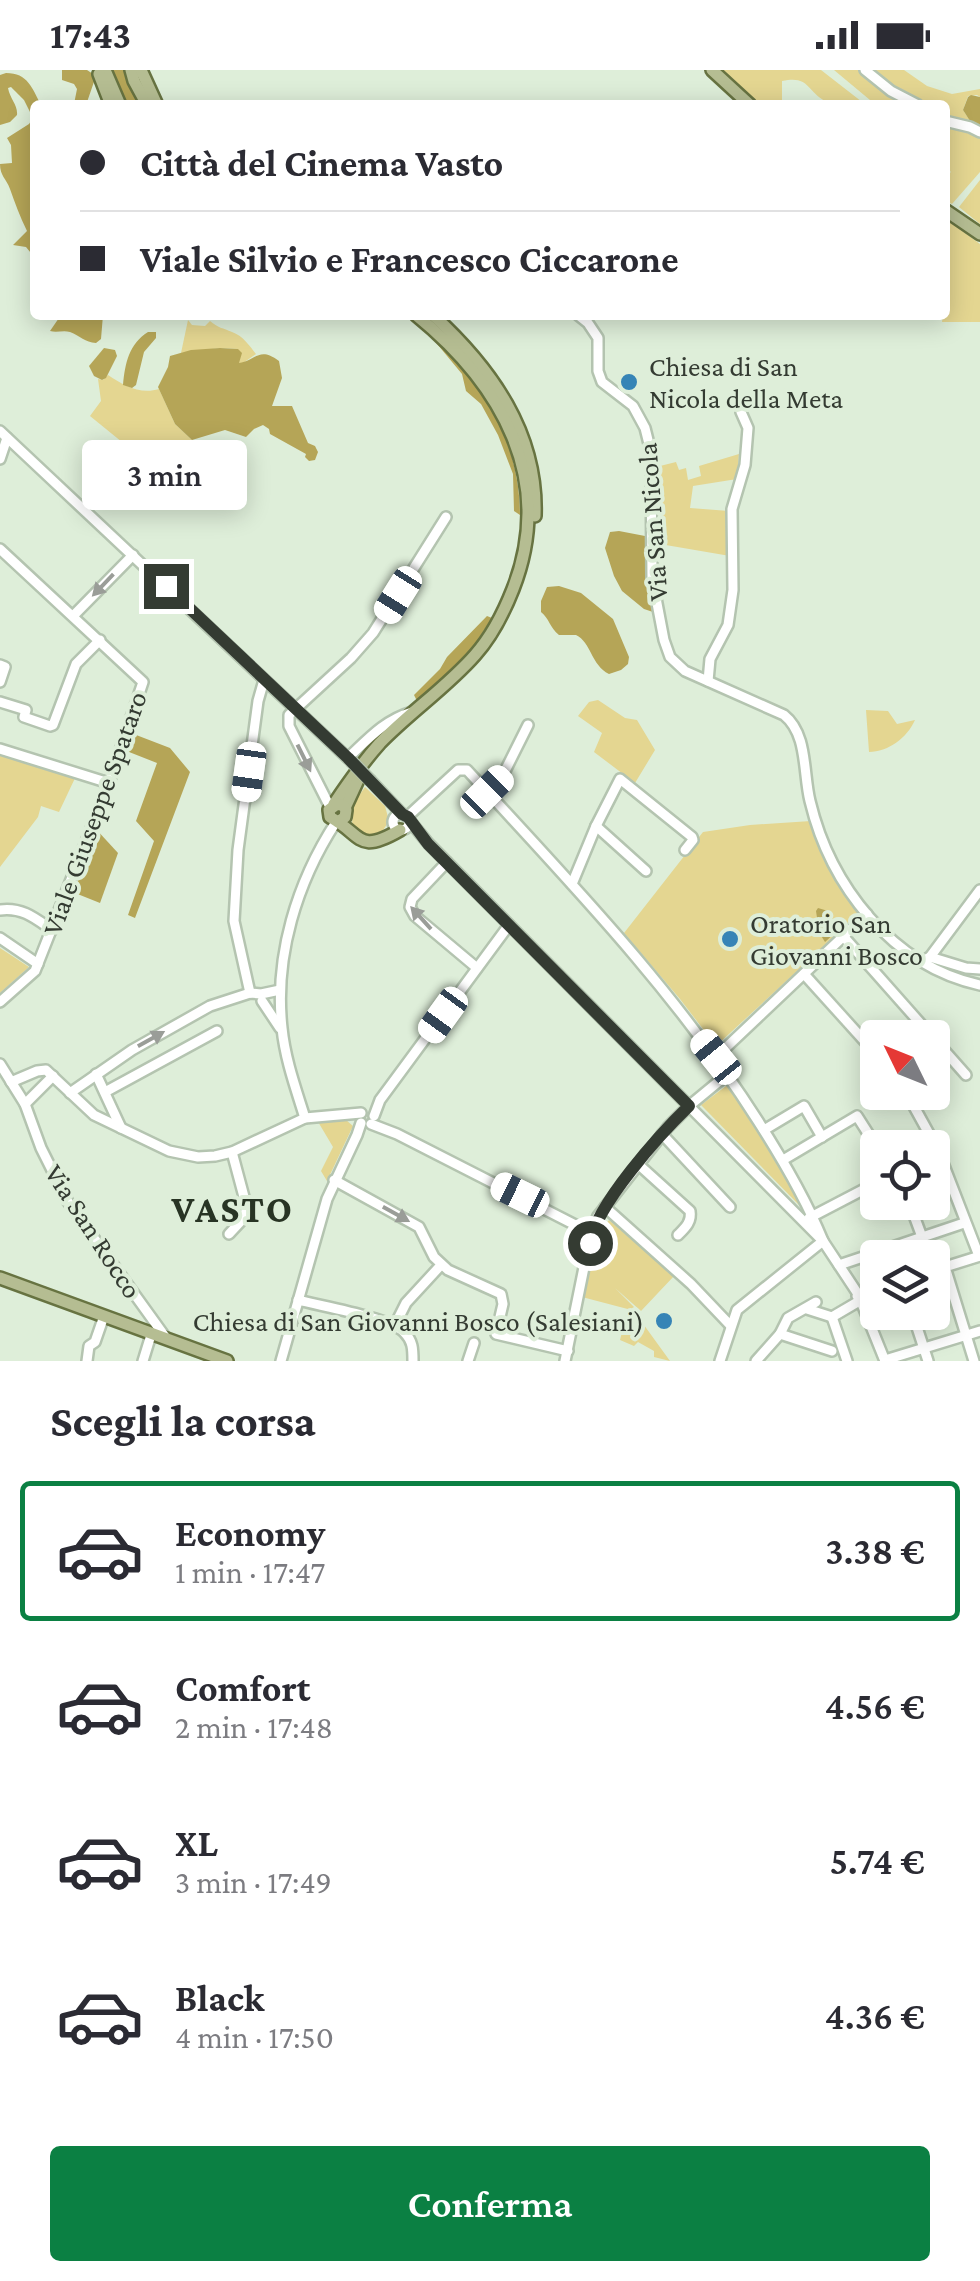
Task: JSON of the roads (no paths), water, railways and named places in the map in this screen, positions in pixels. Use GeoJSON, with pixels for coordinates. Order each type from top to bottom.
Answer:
{"type":"FeatureCollection","features":[{"type":"Feature","properties":{"kind":"main road"},"geometry":{"type":"LineString","coordinates":[[98,70],[109,100]]}},
{"type":"Feature","properties":{"kind":"main road"},"geometry":{"type":"LineString","coordinates":[[106,70],[118,100]]}},
{"type":"Feature","properties":{"kind":"main road"},"geometry":{"type":"LineString","coordinates":[[131,70],[144,100]]}},
{"type":"Feature","properties":{"kind":"main road"},"geometry":{"type":"LineString","coordinates":[[141,70],[155,100]]}},
{"type":"Feature","properties":{"kind":"main road"},"geometry":{"type":"LineString","coordinates":[[712,70],[745,100]]}},
{"type":"Feature","properties":{"kind":"main road"},"geometry":{"type":"LineString","coordinates":[[950,213],[980,234]]}},
{"type":"Feature","properties":{"kind":"main road"},"geometry":{"type":"LineString","coordinates":[[337,813],[370,755],[475,655],[508,604],[527,538],[523,464],[511,431],[495,400],[452,348],[421,320]]}},
{"type":"Feature","properties":{"kind":"main road"},"geometry":{"type":"LineString","coordinates":[[337,813],[376,756],[479,658],[498,634],[526,572],[534,536],[536,500],[530,460],[518,424],[480,363],[438,320]]}},
{"type":"Feature","properties":{"kind":"main road"},"geometry":{"type":"LineString","coordinates":[[337,813],[352,835],[367,842],[384,839],[402,821]]}},
{"type":"Feature","properties":{"kind":"main road"},"geometry":{"type":"LineString","coordinates":[[0,1278],[206,1358],[227,1361]]}},
{"type":"Feature","properties":{"kind":"street"},"geometry":{"type":"LineString","coordinates":[[865,70],[909,100]]}},
{"type":"Feature","properties":{"kind":"street"},"geometry":{"type":"LineString","coordinates":[[950,122],[980,132]]}},
{"type":"Feature","properties":{"kind":"street","name":"Via San Nicola"},"geometry":{"type":"LineString","coordinates":[[583,320],[598,338],[602,382],[627,401],[642,420],[650,452],[652,577],[670,658],[678,667],[792,722],[799,736],[808,797],[822,841],[867,914]]}},
{"type":"Feature","properties":{"kind":"street"},"geometry":{"type":"LineString","coordinates":[[708,682],[710,659],[728,625],[734,590],[732,508],[745,465],[748,428],[741,412]]}},
{"type":"Feature","properties":{"kind":"street"},"geometry":{"type":"LineString","coordinates":[[0,459],[4,434]]}},
{"type":"Feature","properties":{"kind":"street"},"geometry":{"type":"LineString","coordinates":[[4,434],[350,759],[382,792],[402,821],[689,1106],[808,1218]]}},
{"type":"Feature","properties":{"kind":"street"},"geometry":{"type":"LineString","coordinates":[[305,1118],[282,1030],[280,990],[288,928],[337,813],[289,726],[289,716],[350,658],[383,620],[446,517]]}},
{"type":"Feature","properties":{"kind":"street","name":"Viale Giuseppe Spataro"},"geometry":{"type":"LineString","coordinates":[[0,549],[144,682],[35,971],[0,1002]]}},
{"type":"Feature","properties":{"kind":"street"},"geometry":{"type":"LineString","coordinates":[[74,615],[133,555]]}},
{"type":"Feature","properties":{"kind":"street"},"geometry":{"type":"LineString","coordinates":[[0,702],[26,710],[24,717],[53,725],[76,664],[100,640]]}},
{"type":"Feature","properties":{"kind":"street"},"geometry":{"type":"LineString","coordinates":[[0,665],[5,667],[0,682]]}},
{"type":"Feature","properties":{"kind":"street"},"geometry":{"type":"LineString","coordinates":[[264,680],[238,850],[234,921],[258,996],[282,1030]]}},
{"type":"Feature","properties":{"kind":"street"},"geometry":{"type":"LineString","coordinates":[[350,759],[382,726],[415,711]]}},
{"type":"Feature","properties":{"kind":"street"},"geometry":{"type":"LineString","coordinates":[[487,792],[503,775],[528,725]]}},
{"type":"Feature","properties":{"kind":"street"},"geometry":{"type":"LineString","coordinates":[[0,749],[109,783]]}},
{"type":"Feature","properties":{"kind":"street"},"geometry":{"type":"LineString","coordinates":[[402,821],[458,770],[466,770],[624,940],[729,1074],[783,1160],[808,1218],[860,1297],[830,1316]]}},
{"type":"Feature","properties":{"kind":"street"},"geometry":{"type":"LineString","coordinates":[[572,884],[618,780],[624,780],[692,837],[694,840],[685,850]]}},
{"type":"Feature","properties":{"kind":"street"},"geometry":{"type":"LineString","coordinates":[[596,826],[646,871]]}},
{"type":"Feature","properties":{"kind":"street"},"geometry":{"type":"LineString","coordinates":[[325,839],[337,833],[352,835]]}},
{"type":"Feature","properties":{"kind":"street"},"geometry":{"type":"LineString","coordinates":[[447,862],[410,906],[418,919],[477,968]]}},
{"type":"Feature","properties":{"kind":"street"},"geometry":{"type":"LineString","coordinates":[[926,959],[980,890]]}},
{"type":"Feature","properties":{"kind":"street"},"geometry":{"type":"LineString","coordinates":[[0,910],[24,911],[52,930]]}},
{"type":"Feature","properties":{"kind":"street"},"geometry":{"type":"LineString","coordinates":[[716,1057],[867,914],[891,940],[958,978],[980,984]]}},
{"type":"Feature","properties":{"kind":"street"},"geometry":{"type":"LineString","coordinates":[[281,1361],[334,1180],[357,1135],[510,925]]}},
{"type":"Feature","properties":{"kind":"street"},"geometry":{"type":"LineString","coordinates":[[843,936],[918,1020]]}},
{"type":"Feature","properties":{"kind":"street"},"geometry":{"type":"LineString","coordinates":[[0,938],[38,964]]}},
{"type":"Feature","properties":{"kind":"street"},"geometry":{"type":"LineString","coordinates":[[926,959],[938,958],[980,969]]}},
{"type":"Feature","properties":{"kind":"street"},"geometry":{"type":"LineString","coordinates":[[804,974],[860,1036]]}},
{"type":"Feature","properties":{"kind":"street"},"geometry":{"type":"LineString","coordinates":[[70,1092],[132,1050],[210,1006],[280,990]]}},
{"type":"Feature","properties":{"kind":"street"},"geometry":{"type":"LineString","coordinates":[[258,996],[280,1005]]}},
{"type":"Feature","properties":{"kind":"street"},"geometry":{"type":"LineString","coordinates":[[105,1092],[217,1031]]}},
{"type":"Feature","properties":{"kind":"street"},"geometry":{"type":"LineString","coordinates":[[950,1056],[966,1074]]}},
{"type":"Feature","properties":{"kind":"street","name":"Via San Rocco"},"geometry":{"type":"LineString","coordinates":[[0,1064],[25,1104],[68,1202],[168,1341]]}},
{"type":"Feature","properties":{"kind":"street"},"geometry":{"type":"LineString","coordinates":[[11,1082],[42,1070],[54,1076],[94,1114],[181,1154],[232,1152],[305,1118],[348,1114],[367,1119],[591,1233]]}},
{"type":"Feature","properties":{"kind":"street"},"geometry":{"type":"LineString","coordinates":[[96,1074],[121,1128]]}},
{"type":"Feature","properties":{"kind":"street"},"geometry":{"type":"LineString","coordinates":[[334,1180],[419,1227],[441,1265],[501,1294],[503,1304],[496,1334],[566,1356],[591,1233],[605,1207],[662,1134],[729,1074]]}},
{"type":"Feature","properties":{"kind":"street"},"geometry":{"type":"LineString","coordinates":[[25,1104],[54,1076]]}},
{"type":"Feature","properties":{"kind":"street"},"geometry":{"type":"LineString","coordinates":[[764,1130],[804,1106],[822,1137]]}},
{"type":"Feature","properties":{"kind":"street"},"geometry":{"type":"LineString","coordinates":[[783,1160],[857,1116],[866,1130]]}},
{"type":"Feature","properties":{"kind":"street"},"geometry":{"type":"LineString","coordinates":[[662,1134],[730,1207]]}},
{"type":"Feature","properties":{"kind":"street"},"geometry":{"type":"LineString","coordinates":[[229,1234],[247,1212],[232,1152]]}},
{"type":"Feature","properties":{"kind":"street"},"geometry":{"type":"LineString","coordinates":[[638,1164],[690,1211],[691,1218],[678,1235]]}},
{"type":"Feature","properties":{"kind":"street"},"geometry":{"type":"LineString","coordinates":[[950,1188],[979,1256],[950,1265]]}},
{"type":"Feature","properties":{"kind":"street"},"geometry":{"type":"LineString","coordinates":[[808,1218],[860,1191]]}},
{"type":"Feature","properties":{"kind":"street"},"geometry":{"type":"LineString","coordinates":[[605,1207],[679,1272],[730,1325]]}},
{"type":"Feature","properties":{"kind":"street"},"geometry":{"type":"LineString","coordinates":[[916,1220],[922,1237]]}},
{"type":"Feature","properties":{"kind":"street"},"geometry":{"type":"LineString","coordinates":[[840,1265],[964,1223]]}},
{"type":"Feature","properties":{"kind":"street"},"geometry":{"type":"LineString","coordinates":[[720,1361],[734,1313],[824,1241]]}},
{"type":"Feature","properties":{"kind":"street"},"geometry":{"type":"LineString","coordinates":[[395,1324],[406,1303],[441,1265]]}},
{"type":"Feature","properties":{"kind":"street"},"geometry":{"type":"LineString","coordinates":[[950,1283],[974,1361]]}},
{"type":"Feature","properties":{"kind":"street"},"geometry":{"type":"LineString","coordinates":[[298,1300],[395,1324],[408,1336],[413,1361]]}},
{"type":"Feature","properties":{"kind":"street"},"geometry":{"type":"LineString","coordinates":[[758,1359],[788,1318],[812,1305],[830,1316],[847,1361]]}},
{"type":"Feature","properties":{"kind":"street"},"geometry":{"type":"LineString","coordinates":[[88,1361],[89,1346],[95,1342],[104,1316]]}},
{"type":"Feature","properties":{"kind":"street"},"geometry":{"type":"LineString","coordinates":[[873,1330],[885,1360],[980,1331]]}},
{"type":"Feature","properties":{"kind":"street"},"geometry":{"type":"LineString","coordinates":[[918,1330],[928,1361]]}},
{"type":"Feature","properties":{"kind":"street"},"geometry":{"type":"LineString","coordinates":[[780,1334],[831,1356],[840,1341]]}},
{"type":"Feature","properties":{"kind":"street"},"geometry":{"type":"LineString","coordinates":[[143,1361],[151,1335]]}},
{"type":"Feature","properties":{"kind":"street"},"geometry":{"type":"LineString","coordinates":[[468,1361],[474,1343]]}},
{"type":"Feature","properties":{"kind":"street"},"geometry":{"type":"LineString","coordinates":[[758,1359],[773,1361]]}},
{"type":"Feature","properties":{"kind":"place","name":"Chiesa di San Nicola della Meta"},"geometry":{"type":"Point","coordinates":[629,382]}},
{"type":"Feature","properties":{"kind":"place","name":"Oratorio San Giovanni Bosco"},"geometry":{"type":"Point","coordinates":[730,939]}},
{"type":"Feature","properties":{"kind":"place","name":"Chiesa di San Giovanni Bosco (Salesiani)"},"geometry":{"type":"Point","coordinates":[664,1321]}},
{"type":"Feature","properties":{"kind":"district","name":"VASTO"},"geometry":{"type":"Point","coordinates":[233,1209]}}]}
